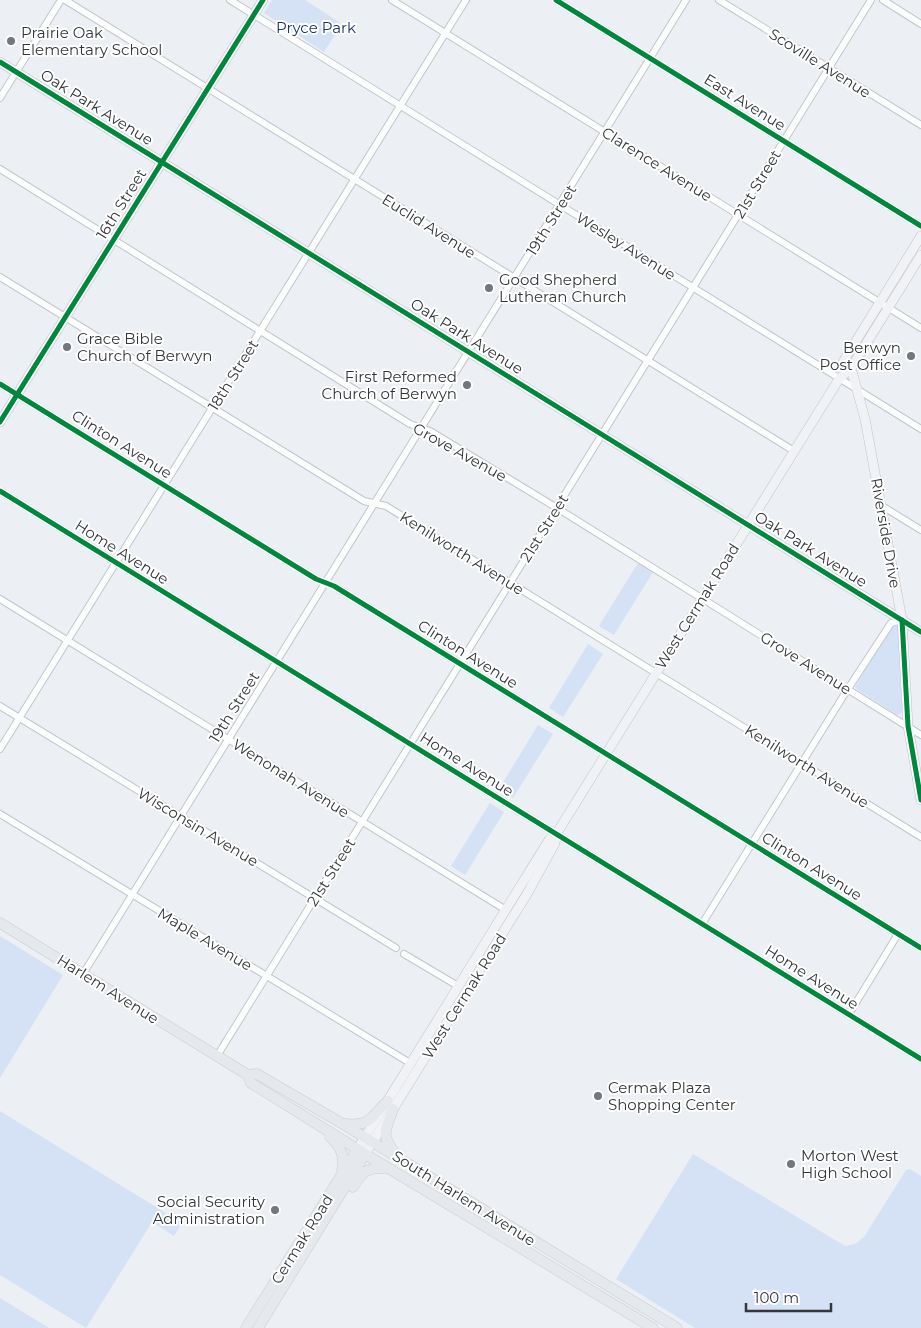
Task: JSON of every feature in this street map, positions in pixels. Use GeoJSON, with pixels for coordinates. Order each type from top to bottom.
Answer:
{"type":"FeatureCollection","features":[{"type":"Feature","properties":{"kind":"main road","name":"Harlem Avenue"},"geometry":{"type":"LineString","coordinates":[[0,923],[217,1056]]}},
{"type":"Feature","properties":{"kind":"main road","name":"South Harlem Avenue"},"geometry":{"type":"LineString","coordinates":[[217,1056],[248,1075],[257,1074],[343,1124],[676,1328]]}},
{"type":"Feature","properties":{"kind":"main road","name":"South Harlem Avenue"},"geometry":{"type":"LineString","coordinates":[[248,1075],[251,1083],[321,1128],[653,1328]]}},
{"type":"Feature","properties":{"kind":"main road"},"geometry":{"type":"LineString","coordinates":[[343,1124],[364,1124],[369,1121],[377,1110],[391,1105]]}},
{"type":"Feature","properties":{"kind":"main road"},"geometry":{"type":"LineString","coordinates":[[391,1105],[385,1139],[399,1158]]}},
{"type":"Feature","properties":{"kind":"main road"},"geometry":{"type":"LineString","coordinates":[[321,1128],[334,1140],[344,1155],[338,1180]]}},
{"type":"Feature","properties":{"kind":"main road","name":"Cermak Road"},"geometry":{"type":"LineString","coordinates":[[247,1328],[338,1180],[361,1152]]}},
{"type":"Feature","properties":{"kind":"main road","name":"Cermak Road"},"geometry":{"type":"LineString","coordinates":[[258,1328],[341,1193],[361,1152]]}},
{"type":"Feature","properties":{"kind":"main road"},"geometry":{"type":"LineString","coordinates":[[341,1193],[351,1190],[363,1172],[370,1168],[387,1168]]}},
{"type":"Feature","properties":{"kind":"street"},"geometry":{"type":"LineString","coordinates":[[0,98],[61,0]]}},
{"type":"Feature","properties":{"kind":"street","name":"Euclid Avenue"},"geometry":{"type":"LineString","coordinates":[[65,0],[794,451]]}},
{"type":"Feature","properties":{"kind":"street","name":"Wesley Avenue"},"geometry":{"type":"LineString","coordinates":[[230,0],[921,429]]}},
{"type":"Feature","properties":{"kind":"street","name":"16th Street"},"geometry":{"type":"LineString","coordinates":[[0,422],[263,0]]}},
{"type":"Feature","properties":{"kind":"street","name":"Clarence Avenue"},"geometry":{"type":"LineString","coordinates":[[392,0],[921,328]]}},
{"type":"Feature","properties":{"kind":"street","name":"18th Street"},"geometry":{"type":"LineString","coordinates":[[0,749],[466,0]]}},
{"type":"Feature","properties":{"kind":"street","name":"East Avenue"},"geometry":{"type":"LineString","coordinates":[[556,0],[921,226]]}},
{"type":"Feature","properties":{"kind":"street","name":"19th Street"},"geometry":{"type":"LineString","coordinates":[[83,974],[686,0]]}},
{"type":"Feature","properties":{"kind":"street","name":"Scoville Avenue"},"geometry":{"type":"LineString","coordinates":[[719,0],[921,125]]}},
{"type":"Feature","properties":{"kind":"street","name":"21st Street"},"geometry":{"type":"LineString","coordinates":[[217,1056],[871,0]]}},
{"type":"Feature","properties":{"kind":"street"},"geometry":{"type":"LineString","coordinates":[[884,0],[921,24]]}},
{"type":"Feature","properties":{"kind":"street","name":"Oak Park Avenue"},"geometry":{"type":"LineString","coordinates":[[0,62],[921,632]]}},
{"type":"Feature","properties":{"kind":"street","name":"Grove Avenue"},"geometry":{"type":"LineString","coordinates":[[0,169],[410,424],[430,431],[557,508],[921,735]]}},
{"type":"Feature","properties":{"kind":"street","name":"West Cermak Road"},"geometry":{"type":"LineString","coordinates":[[839,379],[843,362],[921,236]]}},
{"type":"Feature","properties":{"kind":"street","name":"West Cermak Road"},"geometry":{"type":"LineString","coordinates":[[391,1105],[410,1064],[549,840],[556,834],[839,379],[851,368],[921,256]]}},
{"type":"Feature","properties":{"kind":"street","name":"Kenilworth Avenue"},"geometry":{"type":"LineString","coordinates":[[0,277],[364,501],[386,506],[511,582],[921,837]]}},
{"type":"Feature","properties":{"kind":"street"},"geometry":{"type":"LineString","coordinates":[[843,362],[851,368]]}},
{"type":"Feature","properties":{"kind":"street","name":"Riverside Drive"},"geometry":{"type":"LineString","coordinates":[[851,368],[858,390],[882,506],[902,620],[908,726],[921,800]]}},
{"type":"Feature","properties":{"kind":"street","name":"Clinton Avenue"},"geometry":{"type":"LineString","coordinates":[[0,384],[316,579],[334,586],[921,948]]}},
{"type":"Feature","properties":{"kind":"street","name":"Home Avenue"},"geometry":{"type":"LineString","coordinates":[[0,491],[921,1059]]}},
{"type":"Feature","properties":{"kind":"street"},"geometry":{"type":"LineString","coordinates":[[882,506],[921,530]]}},
{"type":"Feature","properties":{"kind":"street","name":"Wenonah Avenue"},"geometry":{"type":"LineString","coordinates":[[0,599],[506,910]]}},
{"type":"Feature","properties":{"kind":"street"},"geometry":{"type":"LineString","coordinates":[[702,924],[891,623],[902,620]]}},
{"type":"Feature","properties":{"kind":"street","name":"Wisconsin Avenue"},"geometry":{"type":"LineString","coordinates":[[0,706],[396,948]]}},
{"type":"Feature","properties":{"kind":"street","name":"Maple Avenue"},"geometry":{"type":"LineString","coordinates":[[0,814],[410,1064]]}},
{"type":"Feature","properties":{"kind":"street","name":"West Cermak Road"},"geometry":{"type":"LineString","coordinates":[[361,1152],[527,894],[555,843],[556,834]]}},
{"type":"Feature","properties":{"kind":"street"},"geometry":{"type":"LineString","coordinates":[[848,1014],[898,934]]}},
{"type":"Feature","properties":{"kind":"street"},"geometry":{"type":"LineString","coordinates":[[404,954],[458,986]]}},
{"type":"Feature","properties":{"kind":"green space","name":"Pryce Park"},"geometry":{"type":"Polygon","coordinates":[[[272,0],[305,0],[342,24],[324,52],[264,13],[272,0]]]}},
{"type":"Feature","properties":{"kind":"green space"},"geometry":{"type":"Polygon","coordinates":[[[638,563],[653,572],[614,635],[599,626],[638,563]]]}},
{"type":"Feature","properties":{"kind":"green space"},"geometry":{"type":"Polygon","coordinates":[[[893,625],[898,626],[903,710],[897,715],[855,687],[893,625]]]}},
{"type":"Feature","properties":{"kind":"green space"},"geometry":{"type":"Polygon","coordinates":[[[588,644],[603,654],[563,717],[549,708],[588,644]]]}},
{"type":"Feature","properties":{"kind":"green space"},"geometry":{"type":"Polygon","coordinates":[[[538,725],[553,734],[513,798],[499,789],[538,725]]]}},
{"type":"Feature","properties":{"kind":"green space"},"geometry":{"type":"Polygon","coordinates":[[[490,803],[504,812],[465,875],[451,866],[490,803]]]}},
{"type":"Feature","properties":{"kind":"green space"},"geometry":{"type":"Polygon","coordinates":[[[0,936],[63,975],[0,1078],[0,936]]]}},
{"type":"Feature","properties":{"kind":"green space"},"geometry":{"type":"Polygon","coordinates":[[[0,1111],[182,1223],[174,1236],[152,1222],[86,1328],[0,1275],[0,1111]]]}},
{"type":"Feature","properties":{"kind":"green space"},"geometry":{"type":"Polygon","coordinates":[[[693,1154],[845,1246],[855,1244],[864,1237],[906,1170],[910,1169],[921,1176],[921,1328],[695,1328],[616,1279],[693,1154]]]}},
{"type":"Feature","properties":{"kind":"green space"},"geometry":{"type":"Polygon","coordinates":[[[0,1298],[49,1328],[0,1328],[0,1298]]]}},
{"type":"Feature","properties":{"kind":"cycle path"},"geometry":{"type":"LineString","coordinates":[[0,422],[263,0]]}},
{"type":"Feature","properties":{"kind":"cycle path"},"geometry":{"type":"LineString","coordinates":[[556,0],[921,226]]}},
{"type":"Feature","properties":{"kind":"cycle path"},"geometry":{"type":"LineString","coordinates":[[0,62],[921,632]]}},
{"type":"Feature","properties":{"kind":"cycle path"},"geometry":{"type":"LineString","coordinates":[[0,384],[316,579],[334,586],[921,948]]}},
{"type":"Feature","properties":{"kind":"cycle path"},"geometry":{"type":"LineString","coordinates":[[0,491],[921,1059]]}},
{"type":"Feature","properties":{"kind":"cycle path"},"geometry":{"type":"LineString","coordinates":[[902,620],[908,726],[921,800]]}},
{"type":"Feature","properties":{"kind":"place","name":"Prairie Oak Elementary School"},"geometry":{"type":"Point","coordinates":[11,41]}},
{"type":"Feature","properties":{"kind":"place","name":"Good Shepherd Lutheran Church"},"geometry":{"type":"Point","coordinates":[489,288]}},
{"type":"Feature","properties":{"kind":"place","name":"Grace Bible Church of Berwyn"},"geometry":{"type":"Point","coordinates":[67,347]}},
{"type":"Feature","properties":{"kind":"place","name":"Berwyn Post Office"},"geometry":{"type":"Point","coordinates":[911,356]}},
{"type":"Feature","properties":{"kind":"place","name":"First Reformed Church of Berwyn"},"geometry":{"type":"Point","coordinates":[467,385]}},
{"type":"Feature","properties":{"kind":"place","name":"Cermak Plaza Shopping Center"},"geometry":{"type":"Point","coordinates":[598,1096]}},
{"type":"Feature","properties":{"kind":"place","name":"Morton West High School"},"geometry":{"type":"Point","coordinates":[791,1164]}},
{"type":"Feature","properties":{"kind":"place","name":"Social Security Administration"},"geometry":{"type":"Point","coordinates":[275,1210]}}]}
